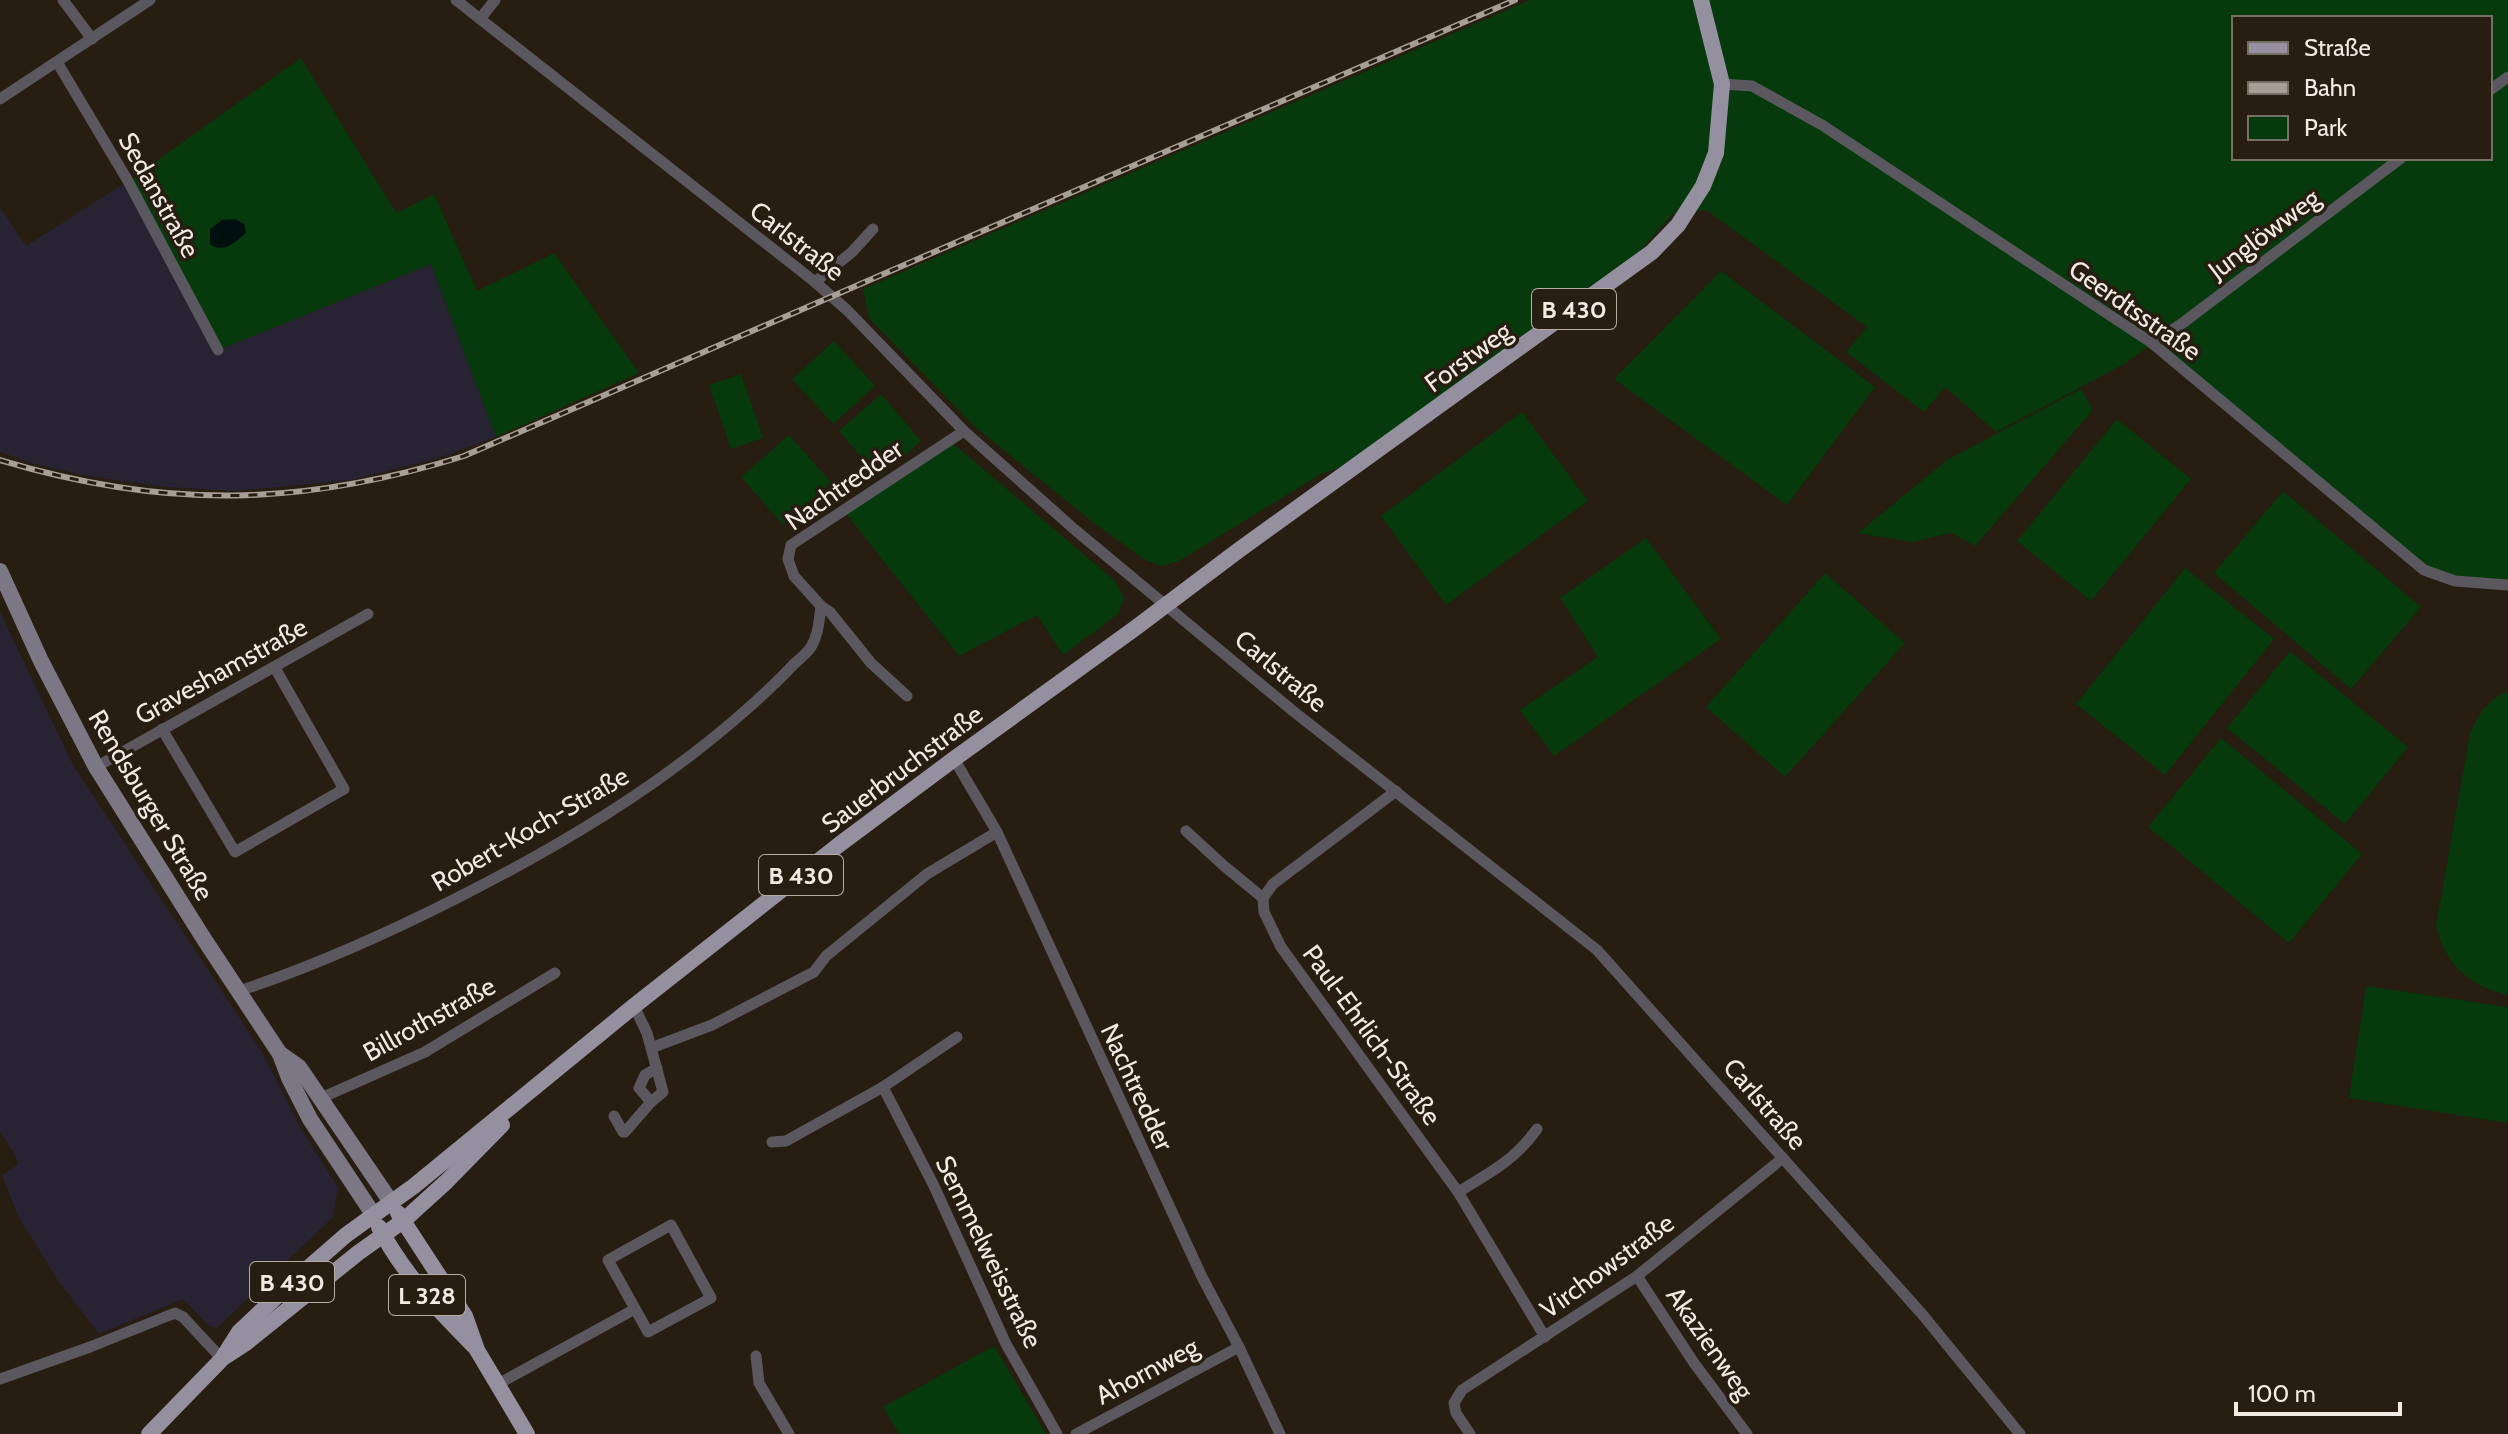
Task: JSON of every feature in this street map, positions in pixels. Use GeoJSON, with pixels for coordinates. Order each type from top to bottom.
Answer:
{"type":"FeatureCollection","features":[{"type":"Feature","properties":{"kind":"main road","name":"Forstweg"},"geometry":{"type":"LineString","coordinates":[[1166,605],[1251,540],[1652,252],[1678,225],[1703,186],[1716,153],[1722,84],[1701,0]]}},
{"type":"Feature","properties":{"kind":"main road","name":"Sauerbruchstraße"},"geometry":{"type":"LineString","coordinates":[[391,1202],[840,844],[1166,605]]}},
{"type":"Feature","properties":{"kind":"main road","name":"Sauerbruchstraße"},"geometry":{"type":"LineString","coordinates":[[403,1221],[509,1118],[523,1098]]}},
{"type":"Feature","properties":{"kind":"main road","name":"B 430"},"geometry":{"type":"LineString","coordinates":[[149,1434],[222,1359],[239,1332],[346,1235],[391,1202]]}},
{"type":"Feature","properties":{"kind":"main road","name":"Rendsburger Straße"},"geometry":{"type":"LineString","coordinates":[[391,1202],[465,1316],[477,1350],[527,1434]]}},
{"type":"Feature","properties":{"kind":"main road","name":"Rendsburger Straße"},"geometry":{"type":"LineString","coordinates":[[373,1214],[396,1258],[477,1350]]}},
{"type":"Feature","properties":{"kind":"main road","name":"B 430"},"geometry":{"type":"LineString","coordinates":[[222,1359],[403,1221]]}},
{"type":"Feature","properties":{"kind":"street"},"geometry":{"type":"LineString","coordinates":[[63,0],[92,39]]}},
{"type":"Feature","properties":{"kind":"street"},"geometry":{"type":"LineString","coordinates":[[0,99],[150,0]]}},
{"type":"Feature","properties":{"kind":"street","name":"Carlstraße"},"geometry":{"type":"LineString","coordinates":[[456,0],[815,282],[847,310],[964,431],[1074,529],[1293,711],[1597,950],[1932,1325],[2020,1434]]}},
{"type":"Feature","properties":{"kind":"street"},"geometry":{"type":"LineString","coordinates":[[480,19],[495,0]]}},
{"type":"Feature","properties":{"kind":"street","name":"Sedanstraße"},"geometry":{"type":"LineString","coordinates":[[57,62],[128,181],[218,350]]}},
{"type":"Feature","properties":{"kind":"street","name":"Geerdtsstraße"},"geometry":{"type":"LineString","coordinates":[[1722,84],[1752,86],[1822,125],[2152,343],[2424,570],[2455,581],[2508,585]]}},
{"type":"Feature","properties":{"kind":"street","name":"Junglöwweg"},"geometry":{"type":"LineString","coordinates":[[2152,343],[2193,316],[2398,160]]}},
{"type":"Feature","properties":{"kind":"street"},"geometry":{"type":"LineString","coordinates":[[815,282],[852,252],[873,229]]}},
{"type":"Feature","properties":{"kind":"street","name":"Nachtredder"},"geometry":{"type":"LineString","coordinates":[[907,696],[871,663],[830,612],[794,576],[788,559],[791,545],[964,431]]}},
{"type":"Feature","properties":{"kind":"street","name":"Rendsburger Straße"},"geometry":{"type":"LineString","coordinates":[[0,571],[41,661],[96,767],[280,1054],[310,1119],[373,1214]]}},
{"type":"Feature","properties":{"kind":"street","name":"Robert-Koch-Straße"},"geometry":{"type":"LineString","coordinates":[[239,991],[284,977],[436,909],[568,839],[671,771],[723,731],[811,647],[819,627],[821,606]]}},
{"type":"Feature","properties":{"kind":"street","name":"Graveshamstraße"},"geometry":{"type":"LineString","coordinates":[[96,767],[368,614]]}},
{"type":"Feature","properties":{"kind":"street"},"geometry":{"type":"LineString","coordinates":[[162,729],[235,852],[344,789],[275,668]]}},
{"type":"Feature","properties":{"kind":"street","name":"Nachtredder"},"geometry":{"type":"LineString","coordinates":[[954,759],[997,832],[1202,1277],[1280,1434]]}},
{"type":"Feature","properties":{"kind":"street"},"geometry":{"type":"LineString","coordinates":[[1186,831],[1263,898],[1273,884],[1396,791]]}},
{"type":"Feature","properties":{"kind":"street"},"geometry":{"type":"LineString","coordinates":[[651,1048],[712,1025],[814,972],[826,956],[927,874],[997,832]]}},
{"type":"Feature","properties":{"kind":"street","name":"Paul-Ehrlich-Straße"},"geometry":{"type":"LineString","coordinates":[[1263,898],[1264,912],[1281,947],[1458,1192],[1545,1337]]}},
{"type":"Feature","properties":{"kind":"street","name":"Billrothstraße"},"geometry":{"type":"LineString","coordinates":[[321,1098],[425,1052],[555,973]]}},
{"type":"Feature","properties":{"kind":"street"},"geometry":{"type":"LineString","coordinates":[[614,1116],[625,1132],[663,1092],[651,1048],[634,1006]]}},
{"type":"Feature","properties":{"kind":"street"},"geometry":{"type":"LineString","coordinates":[[772,1142],[786,1141],[883,1087],[957,1037]]}},
{"type":"Feature","properties":{"kind":"street","name":"Rendsburger Straße"},"geometry":{"type":"LineString","coordinates":[[280,1054],[299,1067],[391,1202]]}},
{"type":"Feature","properties":{"kind":"street"},"geometry":{"type":"LineString","coordinates":[[651,1102],[639,1088],[645,1075],[657,1068]]}},
{"type":"Feature","properties":{"kind":"street","name":"Semmelweisstraße"},"geometry":{"type":"LineString","coordinates":[[883,1087],[934,1186],[1006,1344],[1057,1434]]}},
{"type":"Feature","properties":{"kind":"street"},"geometry":{"type":"LineString","coordinates":[[1458,1192],[1512,1159],[1537,1129]]}},
{"type":"Feature","properties":{"kind":"street","name":"Virchowstraße"},"geometry":{"type":"LineString","coordinates":[[1470,1434],[1456,1413],[1454,1403],[1462,1390],[1637,1276],[1783,1158]]}},
{"type":"Feature","properties":{"kind":"street"},"geometry":{"type":"LineString","coordinates":[[671,1225],[711,1298],[648,1332],[635,1309],[608,1260],[671,1225]]}},
{"type":"Feature","properties":{"kind":"street","name":"Akazienweg"},"geometry":{"type":"LineString","coordinates":[[1637,1276],[1694,1363],[1747,1434]]}},
{"type":"Feature","properties":{"kind":"street"},"geometry":{"type":"LineString","coordinates":[[498,1384],[635,1309]]}},
{"type":"Feature","properties":{"kind":"street"},"geometry":{"type":"LineString","coordinates":[[0,1379],[175,1313],[183,1317],[222,1359]]}},
{"type":"Feature","properties":{"kind":"street","name":"Ahornweg"},"geometry":{"type":"LineString","coordinates":[[1076,1434],[1239,1347]]}},
{"type":"Feature","properties":{"kind":"street"},"geometry":{"type":"LineString","coordinates":[[756,1356],[759,1383],[789,1434]]}},
{"type":"Feature","properties":{"kind":"shaded area"},"geometry":{"type":"Polygon","coordinates":[[[128,181],[218,350],[431,264],[496,437],[439,458],[351,480],[236,491],[167,487],[87,476],[0,452],[0,207],[26,246],[128,181]]]}},
{"type":"Feature","properties":{"kind":"shaded area"},"geometry":{"type":"Polygon","coordinates":[[[235,219],[244,224],[246,233],[224,247],[210,244],[210,229],[222,220],[235,219]]]}},
{"type":"Feature","properties":{"kind":"shaded area"},"geometry":{"type":"Polygon","coordinates":[[[0,612],[73,765],[262,1052],[301,1129],[338,1187],[333,1217],[217,1328],[209,1326],[183,1299],[99,1334],[59,1282],[18,1216],[2,1175],[18,1164],[0,1132],[0,612]]]}},
{"type":"Feature","properties":{"kind":"green space"},"geometry":{"type":"Polygon","coordinates":[[[1530,0],[2508,0],[2508,585],[2424,570],[2152,344],[2124,364],[1996,432],[1945,387],[1924,412],[1846,352],[1867,327],[1706,210],[1673,214],[1637,254],[1341,467],[1321,474],[1179,561],[1162,566],[1145,560],[1095,524],[973,425],[869,318],[863,289],[1530,0]]]}},
{"type":"Feature","properties":{"kind":"green space"},"geometry":{"type":"Polygon","coordinates":[[[301,58],[396,213],[434,194],[477,291],[554,253],[639,373],[496,437],[431,264],[218,350],[128,181],[301,58]]]}},
{"type":"Feature","properties":{"kind":"green space"},"geometry":{"type":"Polygon","coordinates":[[[1721,271],[1875,387],[1787,505],[1614,379],[1721,271]]]}},
{"type":"Feature","properties":{"kind":"green space"},"geometry":{"type":"Polygon","coordinates":[[[834,341],[875,386],[833,424],[792,379],[834,341]]]}},
{"type":"Feature","properties":{"kind":"green space"},"geometry":{"type":"Polygon","coordinates":[[[741,374],[763,438],[731,449],[709,385],[741,374]]]}},
{"type":"Feature","properties":{"kind":"green space"},"geometry":{"type":"Polygon","coordinates":[[[2081,389],[2093,410],[1975,546],[1951,533],[1912,542],[1858,533],[1947,460],[2081,389]]]}},
{"type":"Feature","properties":{"kind":"green space"},"geometry":{"type":"Polygon","coordinates":[[[881,394],[921,441],[879,477],[839,431],[881,394]]]}},
{"type":"Feature","properties":{"kind":"green space"},"geometry":{"type":"Polygon","coordinates":[[[1522,412],[1588,501],[1446,605],[1381,516],[1522,412]]]}},
{"type":"Feature","properties":{"kind":"green space"},"geometry":{"type":"Polygon","coordinates":[[[2117,419],[2191,479],[2091,601],[2017,541],[2117,419]]]}},
{"type":"Feature","properties":{"kind":"green space"},"geometry":{"type":"Polygon","coordinates":[[[789,435],[831,482],[783,525],[741,477],[789,435]]]}},
{"type":"Feature","properties":{"kind":"green space"},"geometry":{"type":"Polygon","coordinates":[[[949,440],[1114,580],[1124,597],[1118,614],[1063,655],[1037,615],[959,656],[843,510],[949,440]]]}},
{"type":"Feature","properties":{"kind":"green space"},"geometry":{"type":"Polygon","coordinates":[[[2283,491],[2421,607],[2351,689],[2214,573],[2283,491]]]}},
{"type":"Feature","properties":{"kind":"green space"},"geometry":{"type":"Polygon","coordinates":[[[1646,538],[1721,639],[1554,756],[1520,710],[1598,657],[1560,598],[1646,538]]]}},
{"type":"Feature","properties":{"kind":"green space"},"geometry":{"type":"Polygon","coordinates":[[[2185,568],[2274,639],[2165,775],[2076,704],[2185,568]]]}},
{"type":"Feature","properties":{"kind":"green space"},"geometry":{"type":"Polygon","coordinates":[[[1825,573],[1905,643],[1785,777],[1706,707],[1825,573]]]}},
{"type":"Feature","properties":{"kind":"green space"},"geometry":{"type":"Polygon","coordinates":[[[2290,651],[2408,747],[2345,824],[2227,728],[2290,651]]]}},
{"type":"Feature","properties":{"kind":"green space"},"geometry":{"type":"Polygon","coordinates":[[[2508,690],[2508,995],[2482,986],[2461,972],[2445,951],[2436,925],[2470,733],[2485,708],[2508,690]]]}},
{"type":"Feature","properties":{"kind":"green space"},"geometry":{"type":"Polygon","coordinates":[[[2221,738],[2362,854],[2289,943],[2148,827],[2221,738]]]}},
{"type":"Feature","properties":{"kind":"green space"},"geometry":{"type":"Polygon","coordinates":[[[2366,986],[2508,1007],[2508,1123],[2349,1098],[2366,986]]]}},
{"type":"Feature","properties":{"kind":"green space"},"geometry":{"type":"Polygon","coordinates":[[[994,1346],[1046,1434],[899,1434],[883,1407],[994,1346]]]}},
{"type":"Feature","properties":{"kind":"railway"},"geometry":{"type":"LineString","coordinates":[[0,460],[119,487],[176,494],[232,496],[289,493],[346,485],[464,456],[1515,0]]}}]}
